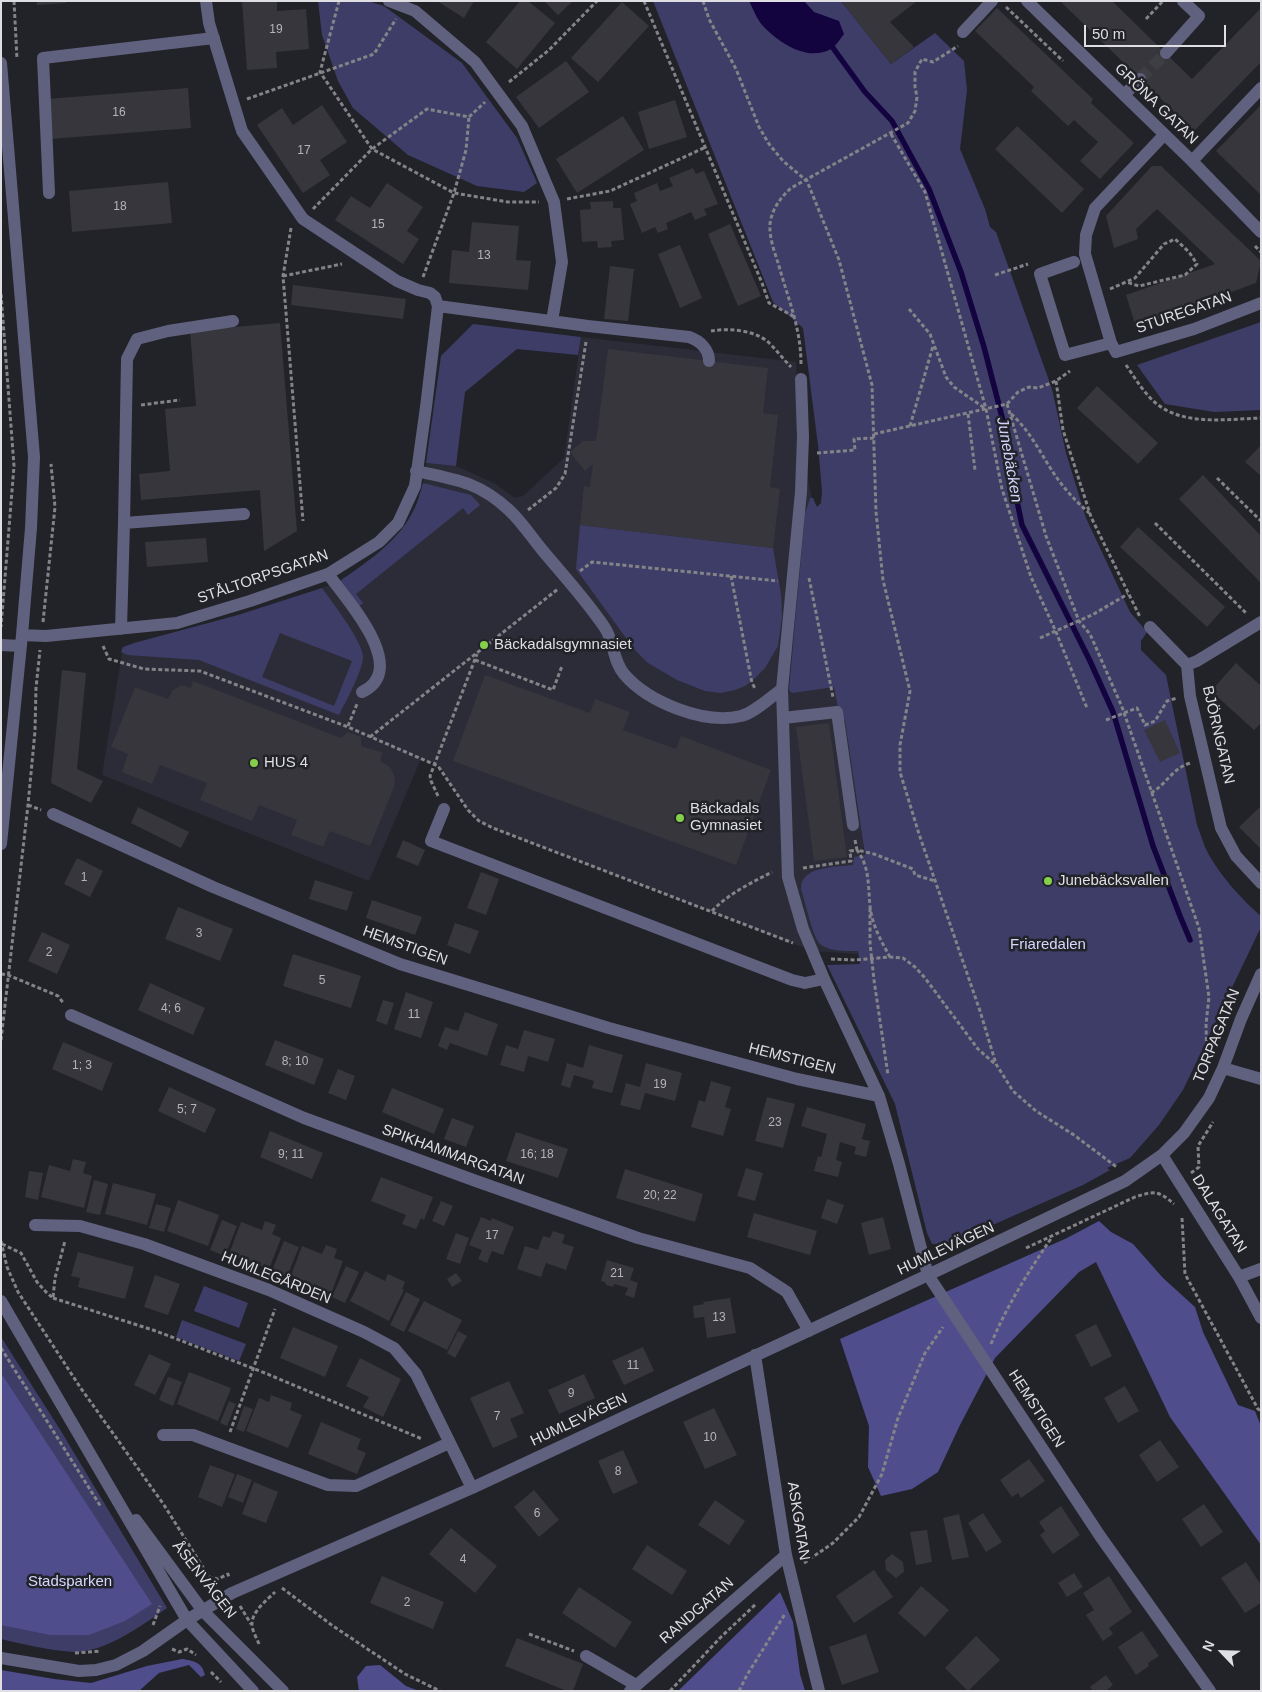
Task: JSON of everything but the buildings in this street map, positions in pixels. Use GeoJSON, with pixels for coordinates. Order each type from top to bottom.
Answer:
{"type":"FeatureCollection","features":[{"type":"Feature","properties":{"kind":"street"},"geometry":{"type":"LineString","coordinates":[[206,1],[209,23],[242,131],[300,215],[397,281],[430,293],[435,297],[438,306],[689,338],[695,340],[706,349],[709,361]]}},
{"type":"Feature","properties":{"kind":"street"},"geometry":{"type":"LineString","coordinates":[[389,1],[415,11],[475,62],[522,126],[554,202],[562,262],[552,321]]}},
{"type":"Feature","properties":{"kind":"street"},"geometry":{"type":"LineString","coordinates":[[963,32],[992,1]]}},
{"type":"Feature","properties":{"kind":"street","name":"GRÖNA GATAN"},"geometry":{"type":"LineString","coordinates":[[1027,1],[1192,161],[1261,232]]}},
{"type":"Feature","properties":{"kind":"street"},"geometry":{"type":"LineString","coordinates":[[1166,53],[1199,16],[1184,1]]}},
{"type":"Feature","properties":{"kind":"street"},"geometry":{"type":"LineString","coordinates":[[49,193],[43,58],[214,38]]}},
{"type":"Feature","properties":{"kind":"street"},"geometry":{"type":"LineString","coordinates":[[1,63],[34,456],[31,528],[1,844]]}},
{"type":"Feature","properties":{"kind":"street"},"geometry":{"type":"LineString","coordinates":[[1124,95],[1140,79]]}},
{"type":"Feature","properties":{"kind":"street"},"geometry":{"type":"LineString","coordinates":[[1192,161],[1261,88]]}},
{"type":"Feature","properties":{"kind":"street"},"geometry":{"type":"LineString","coordinates":[[1114,348],[1085,254],[1088,228],[1095,208],[1164,135]]}},
{"type":"Feature","properties":{"kind":"street","name":"STUREGATAN"},"geometry":{"type":"LineString","coordinates":[[1074,262],[1040,274],[1066,355],[1114,348],[1194,329],[1261,303]]}},
{"type":"Feature","properties":{"kind":"street","name":"STÅLTORPSGATAN"},"geometry":{"type":"LineString","coordinates":[[1,645],[42,636],[177,623],[250,601],[328,574],[379,542],[398,523],[415,486],[438,306]]}},
{"type":"Feature","properties":{"kind":"street"},"geometry":{"type":"LineString","coordinates":[[121,629],[127,359],[137,339],[168,331],[233,321]]}},
{"type":"Feature","properties":{"kind":"street"},"geometry":{"type":"LineString","coordinates":[[801,379],[802,482],[782,689],[788,877],[803,929],[878,1096]]}},
{"type":"Feature","properties":{"kind":"street"},"geometry":{"type":"LineString","coordinates":[[416,471],[457,480],[478,487],[510,511],[607,631],[623,673],[642,690],[668,705],[696,715],[723,718],[743,716],[782,689]]}},
{"type":"Feature","properties":{"kind":"street"},"geometry":{"type":"LineString","coordinates":[[124,522],[244,514]]}},
{"type":"Feature","properties":{"kind":"street"},"geometry":{"type":"LineString","coordinates":[[328,574],[366,626],[374,639],[379,654],[378,676],[371,688],[362,692]]}},
{"type":"Feature","properties":{"kind":"street"},"geometry":{"type":"LineString","coordinates":[[1150,628],[1187,665],[1197,661],[1259,623]]}},
{"type":"Feature","properties":{"kind":"street","name":"BJÖRNGATAN"},"geometry":{"type":"LineString","coordinates":[[1187,665],[1190,696],[1221,828],[1236,856],[1261,883]]}},
{"type":"Feature","properties":{"kind":"street"},"geometry":{"type":"LineString","coordinates":[[783,718],[837,712],[853,825]]}},
{"type":"Feature","properties":{"kind":"street"},"geometry":{"type":"LineString","coordinates":[[444,809],[431,841],[792,980],[805,983],[824,979]]}},
{"type":"Feature","properties":{"kind":"street","name":"HEMSTIGEN"},"geometry":{"type":"LineString","coordinates":[[53,814],[213,887],[400,964],[609,1028],[797,1078],[878,1096],[899,1164],[928,1276],[1100,1536],[1210,1691]]}},
{"type":"Feature","properties":{"kind":"street","name":"TORPAGATAN"},"geometry":{"type":"LineString","coordinates":[[1162,1155],[1184,1133],[1209,1098],[1224,1068],[1241,1019],[1261,974]]}},
{"type":"Feature","properties":{"kind":"street","name":"SPIKHAMMARGATAN"},"geometry":{"type":"LineString","coordinates":[[71,1015],[304,1118],[638,1238],[750,1268],[787,1292],[809,1330]]}},
{"type":"Feature","properties":{"kind":"street"},"geometry":{"type":"LineString","coordinates":[[1224,1068],[1261,1079]]}},
{"type":"Feature","properties":{"kind":"street","name":"HUMLEVÄGEN"},"geometry":{"type":"LineString","coordinates":[[1,1658],[78,1671],[96,1670],[116,1665],[143,1651],[187,1620],[232,1593],[472,1488],[928,1276],[1125,1181],[1162,1155]]}},
{"type":"Feature","properties":{"kind":"street","name":"DALAGATAN"},"geometry":{"type":"LineString","coordinates":[[1162,1155],[1239,1277],[1261,1318]]}},
{"type":"Feature","properties":{"kind":"street","name":"HUMLEGÅRDEN"},"geometry":{"type":"LineString","coordinates":[[35,1224],[80,1226],[144,1244],[280,1295],[364,1332],[394,1348],[416,1374],[445,1445],[472,1488]]}},
{"type":"Feature","properties":{"kind":"street"},"geometry":{"type":"LineString","coordinates":[[1239,1277],[1261,1269]]}},
{"type":"Feature","properties":{"kind":"street","name":"ÅSENVÄGEN"},"geometry":{"type":"LineString","coordinates":[[1,1301],[187,1620],[253,1691]]}},
{"type":"Feature","properties":{"kind":"street","name":"ASKGATAN"},"geometry":{"type":"LineString","coordinates":[[755,1355],[786,1555],[819,1691]]}},
{"type":"Feature","properties":{"kind":"street"},"geometry":{"type":"LineString","coordinates":[[163,1435],[193,1435],[328,1485],[356,1486],[445,1445]]}},
{"type":"Feature","properties":{"kind":"street","name":"ÅSENVÄGEN"},"geometry":{"type":"LineString","coordinates":[[107,1483],[167,1560],[203,1611],[283,1691]]}},
{"type":"Feature","properties":{"kind":"street","name":"RANDGATAN"},"geometry":{"type":"LineString","coordinates":[[633,1688],[786,1555]]}},
{"type":"Feature","properties":{"kind":"street"},"geometry":{"type":"LineString","coordinates":[[586,1656],[633,1688]]}},
{"type":"Feature","properties":{"kind":"path"},"geometry":{"type":"LineString","coordinates":[[339,1],[320,72],[372,150],[454,193],[508,202],[554,202],[610,191],[706,147]]}},
{"type":"Feature","properties":{"kind":"path"},"geometry":{"type":"LineString","coordinates":[[418,290],[454,193],[466,150],[469,117],[549,50],[597,1]]}},
{"type":"Feature","properties":{"kind":"path"},"geometry":{"type":"LineString","coordinates":[[644,1],[769,303],[795,316]]}},
{"type":"Feature","properties":{"kind":"path"},"geometry":{"type":"LineString","coordinates":[[703,1],[708,19],[736,69],[759,127],[769,144],[783,161],[806,180],[839,260],[858,328],[872,385],[876,512],[883,580],[910,692],[900,745],[900,772],[996,1064],[1013,1091],[1036,1111],[1074,1135],[1101,1157],[1119,1168],[1125,1181]]}},
{"type":"Feature","properties":{"kind":"path"},"geometry":{"type":"LineString","coordinates":[[1146,19],[1163,1]]}},
{"type":"Feature","properties":{"kind":"path"},"geometry":{"type":"LineString","coordinates":[[234,104],[374,54],[403,7]]}},
{"type":"Feature","properties":{"kind":"path"},"geometry":{"type":"LineString","coordinates":[[801,379],[801,344],[795,316],[772,242],[770,226],[773,212],[780,199],[791,188],[908,123],[915,111],[917,98],[914,87],[916,72],[922,59],[933,62],[942,56]]}},
{"type":"Feature","properties":{"kind":"path"},"geometry":{"type":"LineString","coordinates":[[303,521],[284,276],[290,231],[300,215],[372,150],[427,109],[469,117]]}},
{"type":"Feature","properties":{"kind":"path"},"geometry":{"type":"LineString","coordinates":[[890,134],[926,192],[986,409],[1002,490],[1031,577],[1087,708]]}},
{"type":"Feature","properties":{"kind":"path"},"geometry":{"type":"LineString","coordinates":[[1098,294],[1135,278],[1164,244],[1175,239],[1189,252],[1197,264],[1185,275],[1139,286],[1126,282]]}},
{"type":"Feature","properties":{"kind":"path"},"geometry":{"type":"LineString","coordinates":[[284,276],[348,262],[356,254]]}},
{"type":"Feature","properties":{"kind":"path"},"geometry":{"type":"LineString","coordinates":[[995,275],[1024,266]]}},
{"type":"Feature","properties":{"kind":"path"},"geometry":{"type":"LineString","coordinates":[[1,294],[14,466],[1,627]]}},
{"type":"Feature","properties":{"kind":"path"},"geometry":{"type":"LineString","coordinates":[[909,309],[930,334],[946,377],[954,387],[986,409]]}},
{"type":"Feature","properties":{"kind":"path"},"geometry":{"type":"LineString","coordinates":[[689,338],[720,330],[750,333],[766,340],[801,379]]}},
{"type":"Feature","properties":{"kind":"path"},"geometry":{"type":"LineString","coordinates":[[910,426],[933,346]]}},
{"type":"Feature","properties":{"kind":"path"},"geometry":{"type":"LineString","coordinates":[[1114,348],[1148,396],[1158,405],[1176,414],[1202,420],[1261,418]]}},
{"type":"Feature","properties":{"kind":"path"},"geometry":{"type":"LineString","coordinates":[[517,519],[556,488],[565,474],[584,355]]}},
{"type":"Feature","properties":{"kind":"path"},"geometry":{"type":"LineString","coordinates":[[818,452],[855,450],[854,439],[874,436],[1007,404],[1018,392],[1029,387],[1038,388],[1056,381],[1068,372],[1076,369]]}},
{"type":"Feature","properties":{"kind":"path"},"geometry":{"type":"LineString","coordinates":[[1056,381],[1063,430],[1089,513],[1140,618],[1150,628]]}},
{"type":"Feature","properties":{"kind":"path"},"geometry":{"type":"LineString","coordinates":[[125,407],[180,400]]}},
{"type":"Feature","properties":{"kind":"path"},"geometry":{"type":"LineString","coordinates":[[1007,404],[1046,536],[1079,621],[1090,634],[1124,714],[1199,928],[1209,997],[1206,1024],[1208,1070],[1217,1082]]}},
{"type":"Feature","properties":{"kind":"path"},"geometry":{"type":"LineString","coordinates":[[1010,413],[1027,432],[1072,498],[1089,513]]}},
{"type":"Feature","properties":{"kind":"path"},"geometry":{"type":"LineString","coordinates":[[968,414],[975,470]]}},
{"type":"Feature","properties":{"kind":"path"},"geometry":{"type":"LineString","coordinates":[[1217,478],[1261,521]]}},
{"type":"Feature","properties":{"kind":"path"},"geometry":{"type":"LineString","coordinates":[[1155,524],[1259,623]]}},
{"type":"Feature","properties":{"kind":"path"},"geometry":{"type":"LineString","coordinates":[[370,737],[592,562],[793,583]]}},
{"type":"Feature","properties":{"kind":"path"},"geometry":{"type":"LineString","coordinates":[[809,575],[837,712]]}},
{"type":"Feature","properties":{"kind":"path"},"geometry":{"type":"LineString","coordinates":[[731,576],[752,683],[763,703]]}},
{"type":"Feature","properties":{"kind":"path"},"geometry":{"type":"LineString","coordinates":[[1040,638],[1079,621],[1128,594]]}},
{"type":"Feature","properties":{"kind":"path"},"geometry":{"type":"LineString","coordinates":[[1,1040],[30,787],[35,732],[36,688],[42,636]]}},
{"type":"Feature","properties":{"kind":"path"},"geometry":{"type":"LineString","coordinates":[[101,643],[109,659],[144,669],[200,671],[348,726],[438,766],[468,810],[479,821],[814,954],[855,960],[890,957],[902,958],[915,967],[925,978],[978,1049],[996,1064]]}},
{"type":"Feature","properties":{"kind":"path"},"geometry":{"type":"LineString","coordinates":[[444,809],[430,776],[478,652]]}},
{"type":"Feature","properties":{"kind":"path"},"geometry":{"type":"LineString","coordinates":[[475,660],[552,690],[562,666]]}},
{"type":"Feature","properties":{"kind":"path"},"geometry":{"type":"LineString","coordinates":[[348,726],[362,692]]}},
{"type":"Feature","properties":{"kind":"path"},"geometry":{"type":"LineString","coordinates":[[1106,720],[1137,708],[1145,724],[1155,721],[1167,701],[1190,696]]}},
{"type":"Feature","properties":{"kind":"path"},"geometry":{"type":"LineString","coordinates":[[1151,793],[1163,785],[1172,773],[1182,766]]}},
{"type":"Feature","properties":{"kind":"path"},"geometry":{"type":"LineString","coordinates":[[853,825],[857,850],[864,859],[869,886],[870,943],[889,1085],[878,1096]]}},
{"type":"Feature","properties":{"kind":"path"},"geometry":{"type":"LineString","coordinates":[[712,912],[720,903],[731,896],[788,867],[851,861],[850,852],[857,850],[913,868],[915,875],[935,881]]}},
{"type":"Feature","properties":{"kind":"path"},"geometry":{"type":"LineString","coordinates":[[870,908],[877,934],[890,957]]}},
{"type":"Feature","properties":{"kind":"path"},"geometry":{"type":"LineString","coordinates":[[1,974],[8,975],[58,996],[71,1015]]}},
{"type":"Feature","properties":{"kind":"path"},"geometry":{"type":"LineString","coordinates":[[1110,1173],[1124,1165]]}},
{"type":"Feature","properties":{"kind":"path"},"geometry":{"type":"LineString","coordinates":[[1135,1198],[1151,1192],[1160,1194],[1175,1206]]}},
{"type":"Feature","properties":{"kind":"path"},"geometry":{"type":"LineString","coordinates":[[1179,1213],[1183,1219],[1185,1274],[1261,1411]]}},
{"type":"Feature","properties":{"kind":"path"},"geometry":{"type":"LineString","coordinates":[[53,1298],[55,1278],[69,1226]]}},
{"type":"Feature","properties":{"kind":"path"},"geometry":{"type":"LineString","coordinates":[[988,1367],[991,1344],[1001,1320],[1019,1286],[1052,1236]]}},
{"type":"Feature","properties":{"kind":"path"},"geometry":{"type":"LineString","coordinates":[[1,1243],[21,1252],[38,1282],[53,1298],[156,1332],[253,1368],[445,1445]]}},
{"type":"Feature","properties":{"kind":"path"},"geometry":{"type":"LineString","coordinates":[[1,1243],[7,1267],[18,1292],[80,1388],[164,1505],[209,1577],[218,1579],[228,1574],[232,1593],[252,1625]]}},
{"type":"Feature","properties":{"kind":"path"},"geometry":{"type":"LineString","coordinates":[[224,1447],[280,1295]]}},
{"type":"Feature","properties":{"kind":"path"},"geometry":{"type":"LineString","coordinates":[[790,1573],[833,1543],[859,1517],[882,1474],[898,1418],[925,1353],[953,1313]]}},
{"type":"Feature","properties":{"kind":"path"},"geometry":{"type":"LineString","coordinates":[[1,1348],[102,1509]]}},
{"type":"Feature","properties":{"kind":"path"},"geometry":{"type":"LineString","coordinates":[[281,1587],[332,1626],[405,1674],[440,1691]]}},
{"type":"Feature","properties":{"kind":"path"},"geometry":{"type":"LineString","coordinates":[[739,1691],[795,1596]]}},
{"type":"Feature","properties":{"kind":"path"},"geometry":{"type":"LineString","coordinates":[[145,1629],[152,1624],[160,1607],[160,1601]]}},
{"type":"Feature","properties":{"kind":"path"},"geometry":{"type":"LineString","coordinates":[[670,1691],[721,1637],[757,1603]]}},
{"type":"Feature","properties":{"kind":"path"},"geometry":{"type":"LineString","coordinates":[[152,1624],[169,1648],[178,1652],[187,1649],[200,1660]]}},
{"type":"Feature","properties":{"kind":"path"},"geometry":{"type":"LineString","coordinates":[[529,1634],[586,1656]]}},
{"type":"Feature","properties":{"kind":"path"},"geometry":{"type":"LineString","coordinates":[[67,1653],[107,1650]]}},
{"type":"Feature","properties":{"kind":"path"},"geometry":{"type":"LineString","coordinates":[[206,1666],[222,1684]]}},
{"type":"Feature","properties":{"kind":"shaded area"},"geometry":{"type":"Polygon","coordinates":[[[749,1],[804,1],[814,12],[839,21],[844,34],[831,49],[822,52],[812,53],[794,49],[769,32],[760,23],[749,1]]]}},
{"type":"Feature","properties":{"kind":"shaded area","name":"Bäckadalsgymnasiet"},"geometry":{"type":"Polygon","coordinates":[[[581,337],[796,362],[799,436],[834,606],[866,868],[858,954],[812,951],[493,828],[479,821],[468,810],[438,766],[421,759],[369,881],[102,775],[123,647],[238,615],[340,581],[375,556],[410,518],[417,504],[426,463],[456,466],[494,483],[515,498],[523,496],[564,458],[581,337]]]}},
{"type":"Feature","properties":{"kind":"green space"},"geometry":{"type":"Polygon","coordinates":[[[318,1],[368,1],[384,6],[462,63],[517,138],[537,183],[524,192],[477,186],[408,155],[353,108],[338,81],[322,35],[318,1]]]}},
{"type":"Feature","properties":{"kind":"green space","name":"Friaredalen"},"geometry":{"type":"Polygon","coordinates":[[[653,1],[841,1],[891,64],[935,33],[964,61],[967,90],[960,149],[985,209],[990,227],[996,232],[1052,389],[1066,453],[1086,518],[1130,612],[1147,632],[1141,641],[1141,650],[1166,675],[1197,825],[1205,847],[1216,866],[1230,884],[1261,916],[1261,927],[1183,1090],[1159,1125],[1130,1158],[1107,1168],[1110,1170],[1083,1185],[961,1239],[932,1244],[927,1233],[895,1104],[827,965],[860,964],[858,951],[827,948],[819,943],[811,925],[801,889],[802,881],[813,872],[829,867],[853,865],[854,857],[865,855],[845,720],[838,708],[834,687],[792,693],[789,690],[805,514],[810,498],[813,498],[817,507],[821,503],[822,491],[803,328],[773,302],[653,1]]]}},
{"type":"Feature","properties":{"kind":"green space"},"geometry":{"type":"Polygon","coordinates":[[[1261,322],[1261,410],[1214,412],[1165,404],[1137,365],[1261,322]]]}},
{"type":"Feature","properties":{"kind":"green space"},"geometry":{"type":"Polygon","coordinates":[[[473,324],[581,337],[578,355],[517,349],[465,392],[456,466],[426,463],[441,356],[473,324]]]}},
{"type":"Feature","properties":{"kind":"green space"},"geometry":{"type":"Polygon","coordinates":[[[423,483],[471,495],[480,505],[468,515],[463,508],[356,594],[363,603],[357,608],[340,581],[389,544],[397,535],[413,511],[423,483]]]}},
{"type":"Feature","properties":{"kind":"green space"},"geometry":{"type":"Polygon","coordinates":[[[580,525],[773,548],[781,595],[782,617],[778,646],[765,668],[745,686],[721,693],[705,691],[677,680],[648,663],[634,649],[576,569],[580,525]]]}},
{"type":"Feature","properties":{"kind":"green space"},"geometry":{"type":"Polygon","coordinates":[[[322,588],[353,633],[362,651],[363,658],[357,678],[339,715],[199,660],[128,655],[121,652],[123,647],[134,643],[238,615],[322,588]],[[280,633],[262,677],[334,706],[352,661],[280,633]]]}},
{"type":"Feature","properties":{"kind":"green space"},"geometry":{"type":"Polygon","coordinates":[[[1099,1221],[1111,1232],[1133,1244],[1163,1278],[1195,1307],[1203,1332],[1238,1405],[1255,1411],[1261,1426],[1261,1545],[1170,1417],[1096,1262],[1079,1272],[995,1358],[938,1472],[912,1489],[881,1496],[868,1467],[869,1426],[840,1339],[1067,1238],[1099,1221]]]}},
{"type":"Feature","properties":{"kind":"green space"},"geometry":{"type":"Polygon","coordinates":[[[204,1286],[248,1303],[239,1328],[194,1311],[204,1286]]]}},
{"type":"Feature","properties":{"kind":"green space"},"geometry":{"type":"Polygon","coordinates":[[[182,1320],[246,1344],[239,1361],[176,1337],[182,1320]]]}},
{"type":"Feature","properties":{"kind":"green space","name":"Stadsparken"},"geometry":{"type":"Polygon","coordinates":[[[1,1337],[61,1431],[167,1608],[123,1637],[98,1648],[74,1652],[37,1647],[1,1639],[1,1337]]]}},
{"type":"Feature","properties":{"kind":"green space","name":"Stadsparken"},"geometry":{"type":"Polygon","coordinates":[[[1,1373],[152,1604],[125,1621],[89,1635],[50,1635],[1,1625],[1,1373]]]}},
{"type":"Feature","properties":{"kind":"green space"},"geometry":{"type":"Polygon","coordinates":[[[780,1592],[793,1622],[800,1674],[805,1691],[678,1691],[780,1592]]]}},
{"type":"Feature","properties":{"kind":"green space"},"geometry":{"type":"Polygon","coordinates":[[[182,1659],[200,1665],[205,1675],[201,1677],[189,1665],[159,1673],[139,1691],[1,1691],[1,1670],[91,1683],[147,1666],[182,1659]]]}},
{"type":"Feature","properties":{"kind":"green space"},"geometry":{"type":"Polygon","coordinates":[[[380,1665],[406,1686],[419,1691],[359,1691],[357,1677],[366,1666],[380,1665]]]}},
{"type":"Feature","properties":{"kind":"waterway","name":"Junebäcken"},"geometry":{"type":"LineString","coordinates":[[833,48],[865,92],[892,121],[929,189],[961,272],[984,347],[1010,448],[1007,458],[1008,469],[1013,482],[1022,525],[1090,661],[1113,712],[1153,846],[1190,940]]}},
{"type":"Feature","properties":{"kind":"tunnel"},"geometry":{"type":"LineString","coordinates":[[1140,79],[1166,53]]}},
{"type":"Feature","properties":{"kind":"place","name":"Bäckadalsgymnasiet"},"geometry":{"type":"Point","coordinates":[484,645]}},
{"type":"Feature","properties":{"kind":"place","name":"HUS 4"},"geometry":{"type":"Point","coordinates":[254,763]}},
{"type":"Feature","properties":{"kind":"place","name":"Bäckadals Gymnasiet"},"geometry":{"type":"Point","coordinates":[680,818]}},
{"type":"Feature","properties":{"kind":"place","name":"Junebäcksvallen"},"geometry":{"type":"Point","coordinates":[1048,881]}}]}
